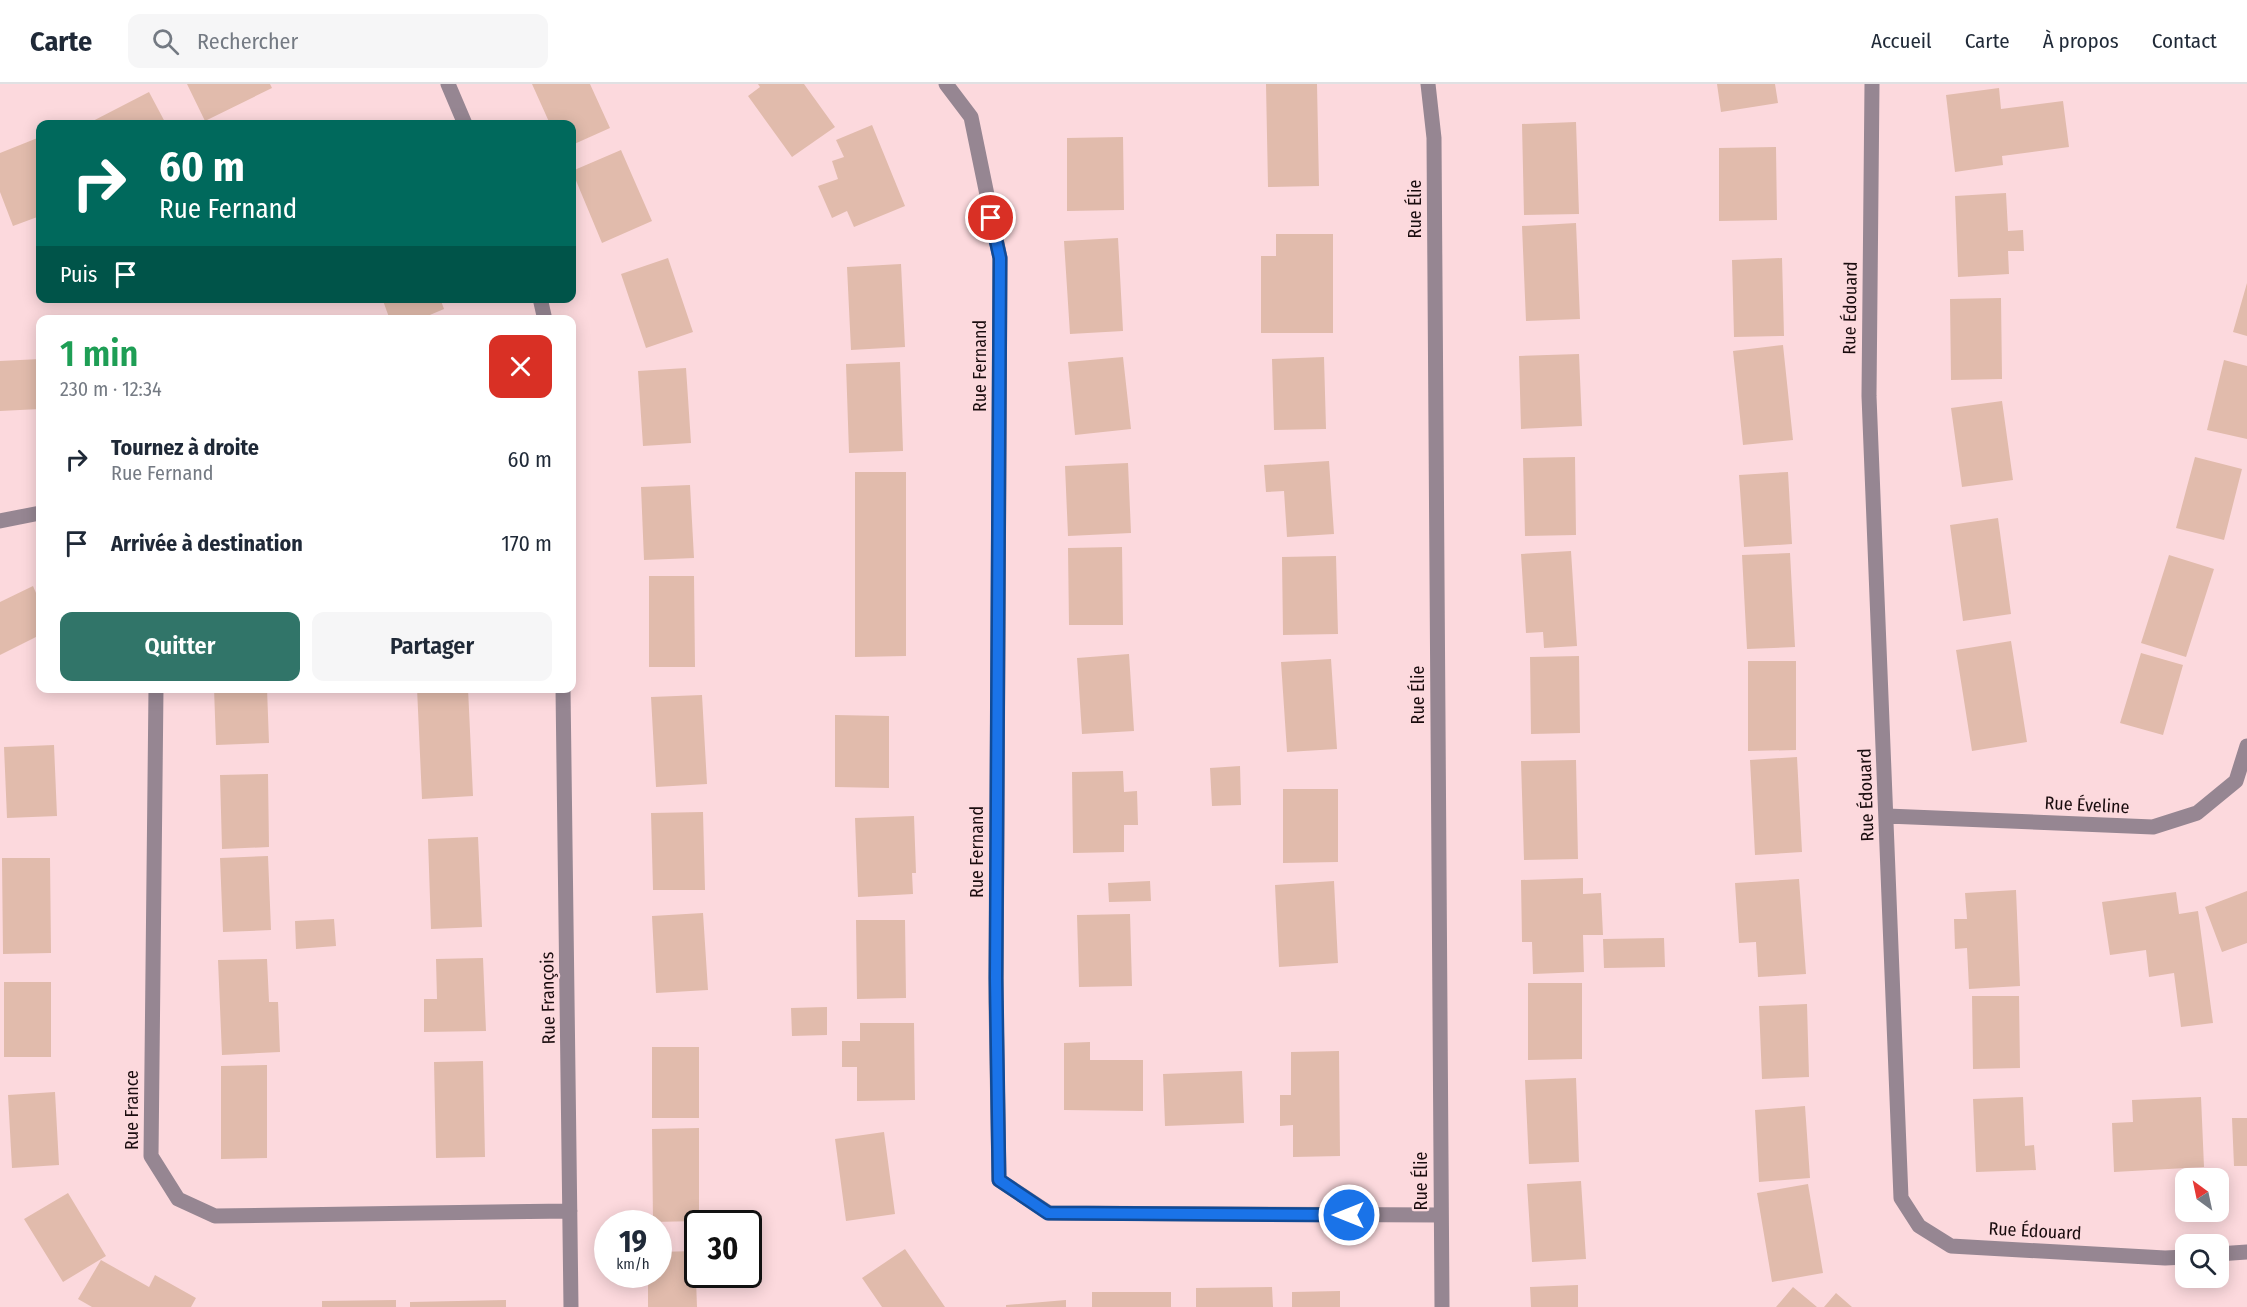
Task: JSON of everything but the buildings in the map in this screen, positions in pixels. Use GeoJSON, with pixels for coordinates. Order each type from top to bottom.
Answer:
{"type":"FeatureCollection","features":[{"type":"Feature","properties":{"kind":"street"},"geometry":{"type":"LineString","coordinates":[[448,84],[463,120]]}},
{"type":"Feature","properties":{"kind":"street","name":"Rue Fernand"},"geometry":{"type":"LineString","coordinates":[[946,84],[971,117],[1000,258],[996,978],[999,1180],[1048,1213],[1441,1215]]}},
{"type":"Feature","properties":{"kind":"street","name":"Rue Élie"},"geometry":{"type":"LineString","coordinates":[[1428,84],[1434,150],[1442,1307]]}},
{"type":"Feature","properties":{"kind":"street","name":"Rue Édouard"},"geometry":{"type":"LineString","coordinates":[[1872,84],[1869,396],[1901,1198],[1919,1226],[1951,1246],[2175,1258]]}},
{"type":"Feature","properties":{"kind":"street"},"geometry":{"type":"LineString","coordinates":[[0,520],[36,514]]}},
{"type":"Feature","properties":{"kind":"street","name":"Rue France"},"geometry":{"type":"LineString","coordinates":[[156,693],[151,1156],[178,1199],[215,1216],[570,1212]]}},
{"type":"Feature","properties":{"kind":"street","name":"Rue François"},"geometry":{"type":"LineString","coordinates":[[563,693],[571,1307]]}},
{"type":"Feature","properties":{"kind":"street","name":"Rue Éveline"},"geometry":{"type":"LineString","coordinates":[[1887,816],[2153,827],[2197,813],[2236,781],[2247,746]]}},
{"type":"Feature","properties":{"kind":"street"},"geometry":{"type":"LineString","coordinates":[[2229,1253],[2247,1252]]}},
{"type":"Feature","properties":{"kind":"route"},"geometry":{"type":"LineString","coordinates":[[991,218],[1000,258],[996,978],[999,1180],[1048,1213],[1349,1215]]}}]}
